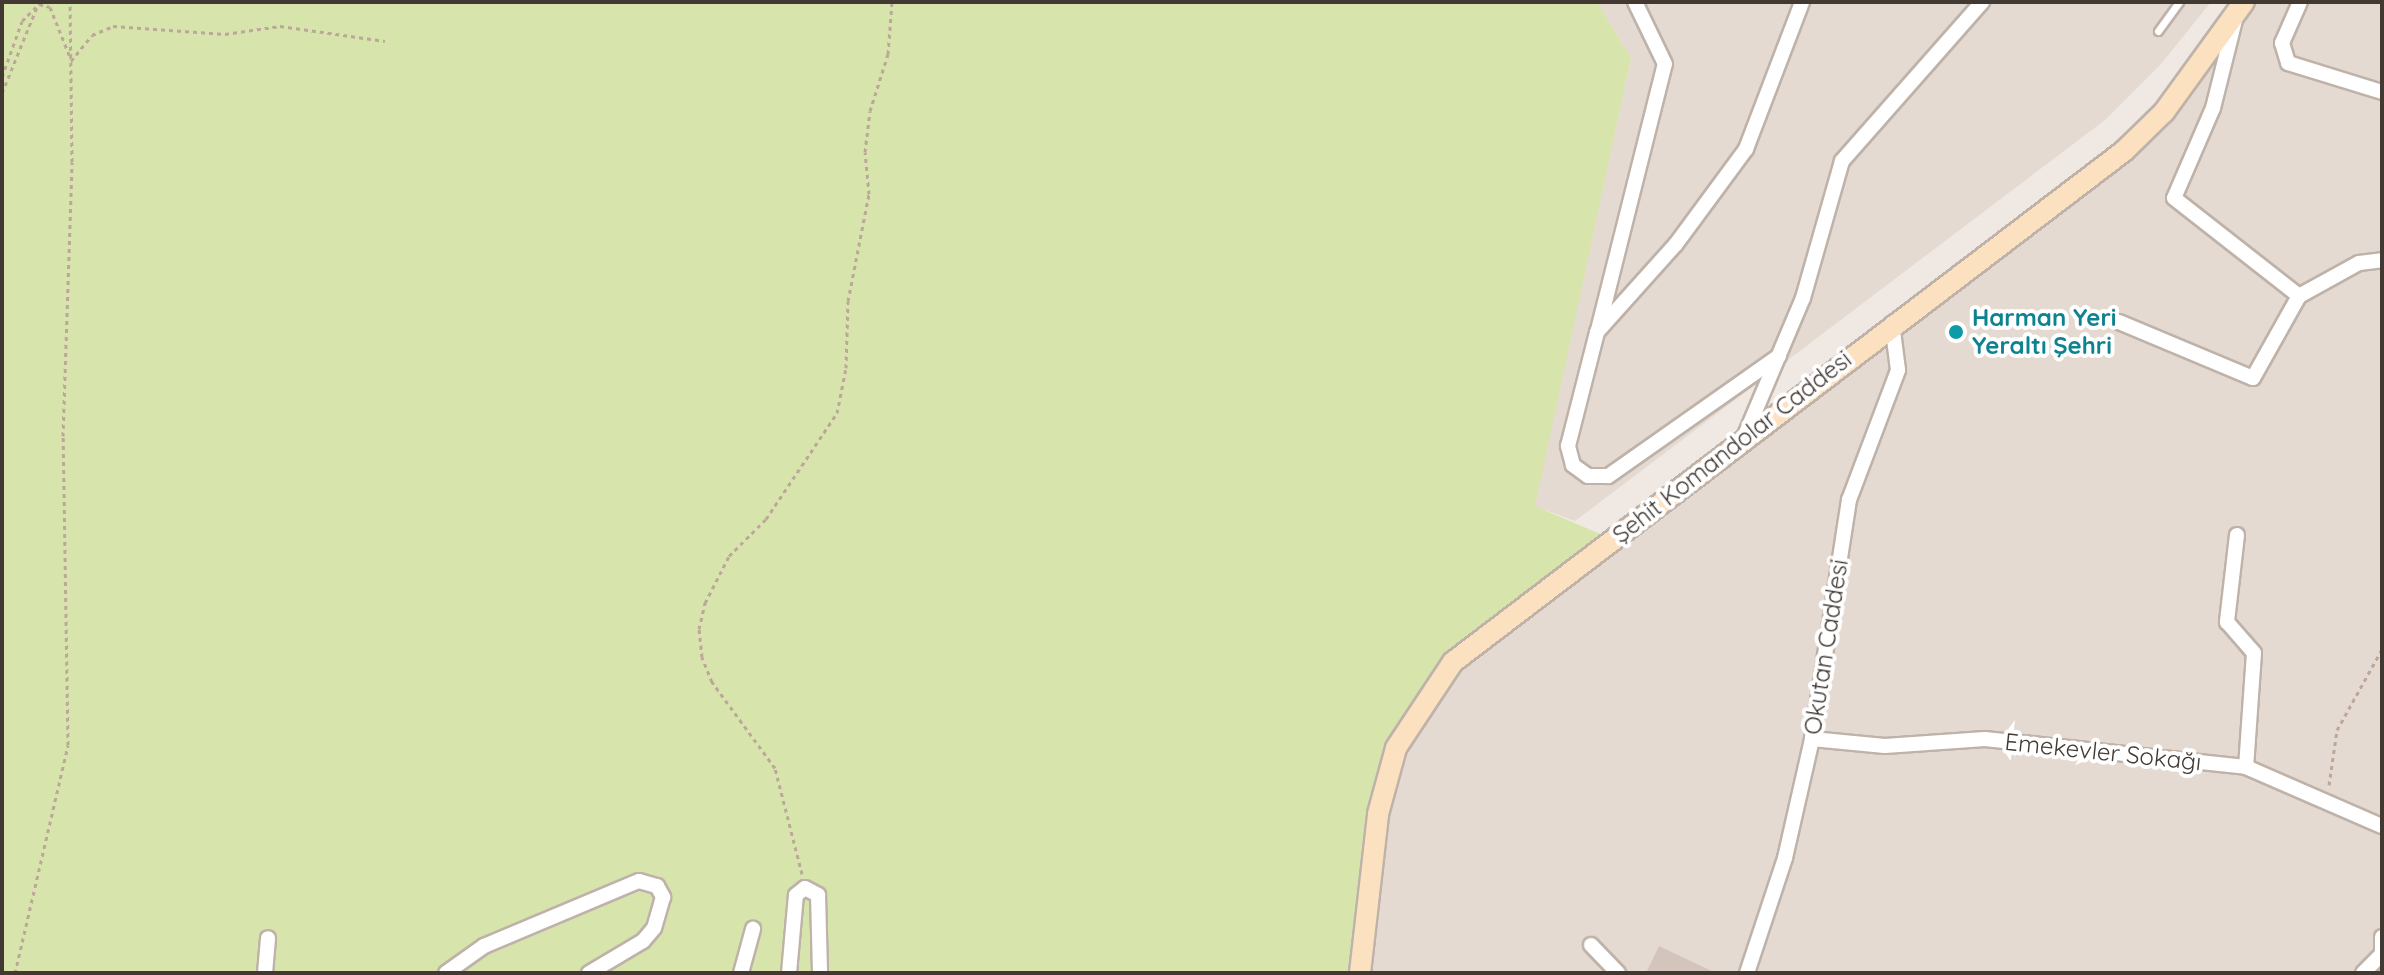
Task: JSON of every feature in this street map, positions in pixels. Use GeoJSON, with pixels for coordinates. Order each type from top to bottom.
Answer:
{"type":"FeatureCollection","features":[{"type":"Feature","properties":{"kind":"main road","name":"Şehit Komandolar Caddesi"},"geometry":{"type":"LineString","coordinates":[[1360,973],[1378,814],[1396,748],[1422,704],[1453,662],[1892,323],[2124,151],[2164,112],[2240,8]]}},
{"type":"Feature","properties":{"kind":"street"},"geometry":{"type":"LineString","coordinates":[[1635,2],[1665,64],[1568,446],[1573,465],[1588,476],[1608,476],[1779,356]]}},
{"type":"Feature","properties":{"kind":"street"},"geometry":{"type":"LineString","coordinates":[[1597,332],[1676,244],[1746,149],[1802,2]]}},
{"type":"Feature","properties":{"kind":"street"},"geometry":{"type":"LineString","coordinates":[[1743,440],[1803,298],[1842,161],[1982,2]]}},
{"type":"Feature","properties":{"kind":"street"},"geometry":{"type":"LineString","coordinates":[[2300,2],[2282,43],[2288,63],[2382,92]]}},
{"type":"Feature","properties":{"kind":"street"},"geometry":{"type":"LineString","coordinates":[[2240,8],[2213,108],[2174,198],[2299,296]]}},
{"type":"Feature","properties":{"kind":"street"},"geometry":{"type":"LineString","coordinates":[[2119,322],[2253,378],[2299,296],[2359,263],[2382,260]]}},
{"type":"Feature","properties":{"kind":"street","name":"Okutan Caddesi"},"geometry":{"type":"LineString","coordinates":[[1747,973],[1785,858],[1812,739],[1849,500],[1898,370],[1892,323]]}},
{"type":"Feature","properties":{"kind":"street"},"geometry":{"type":"LineString","coordinates":[[2237,535],[2227,622],[2254,653],[2246,767]]}},
{"type":"Feature","properties":{"kind":"street","name":"Emekevler Sokağı"},"geometry":{"type":"LineString","coordinates":[[1812,739],[1885,746],[1985,739],[2246,767],[2382,826]]}},
{"type":"Feature","properties":{"kind":"street"},"geometry":{"type":"LineString","coordinates":[[446,973],[484,946],[639,881],[657,886],[663,897],[654,928],[643,941],[589,973]]}},
{"type":"Feature","properties":{"kind":"street"},"geometry":{"type":"LineString","coordinates":[[789,973],[796,895],[805,888],[818,895],[820,973]]}},
{"type":"Feature","properties":{"kind":"street"},"geometry":{"type":"LineString","coordinates":[[741,973],[753,929]]}},
{"type":"Feature","properties":{"kind":"street"},"geometry":{"type":"LineString","coordinates":[[2363,973],[2382,955],[2382,937]]}},
{"type":"Feature","properties":{"kind":"street"},"geometry":{"type":"LineString","coordinates":[[265,973],[268,938]]}},
{"type":"Feature","properties":{"kind":"street"},"geometry":{"type":"LineString","coordinates":[[1591,945],[1618,973]]}},
{"type":"Feature","properties":{"kind":"lane"},"geometry":{"type":"LineString","coordinates":[[2158,31],[2179,2]]}},
{"type":"Feature","properties":{"kind":"path"},"geometry":{"type":"LineString","coordinates":[[15,973],[68,745],[63,436],[70,2]]}},
{"type":"Feature","properties":{"kind":"path"},"geometry":{"type":"LineString","coordinates":[[805,888],[775,768],[712,682],[702,657],[699,629],[705,603],[729,556],[766,519],[837,413],[846,368],[848,301],[869,194],[866,139],[888,54],[892,2]]}},
{"type":"Feature","properties":{"kind":"path"},"geometry":{"type":"LineString","coordinates":[[39,3],[50,7],[71,61]]}},
{"type":"Feature","properties":{"kind":"path"},"geometry":{"type":"LineString","coordinates":[[2,77],[22,21],[39,3]]}},
{"type":"Feature","properties":{"kind":"path"},"geometry":{"type":"LineString","coordinates":[[2,93],[39,3]]}},
{"type":"Feature","properties":{"kind":"path"},"geometry":{"type":"LineString","coordinates":[[71,61],[92,35],[113,26],[225,34],[280,26],[385,41]]}},
{"type":"Feature","properties":{"kind":"path"},"geometry":{"type":"LineString","coordinates":[[2327,801],[2337,730],[2382,649]]}},
{"type":"Feature","properties":{"kind":"shaded area"},"geometry":{"type":"Polygon","coordinates":[[[1597,2],[2211,2],[2161,64],[2105,120],[1575,521],[1534,506],[1631,58],[1597,2]]]}},
{"type":"Feature","properties":{"kind":"shaded area"},"geometry":{"type":"Polygon","coordinates":[[[2245,2],[2382,2],[2382,973],[1361,973],[1391,774],[1441,676],[2110,150],[2153,111],[2245,2]]]}},
{"type":"Feature","properties":{"kind":"green space"},"geometry":{"type":"Polygon","coordinates":[[[2,2],[1597,2],[1631,58],[1535,506],[1607,537],[1458,654],[1391,774],[1361,973],[2,973],[2,2]]]}},
{"type":"Feature","properties":{"kind":"building"},"geometry":{"type":"Polygon","coordinates":[[[1659,946],[1716,973],[1646,973],[1659,946]]]}},
{"type":"Feature","properties":{"kind":"place","name":"Harman Yeri Yeraltı Şehri"},"geometry":{"type":"Point","coordinates":[1956,332]}}]}
